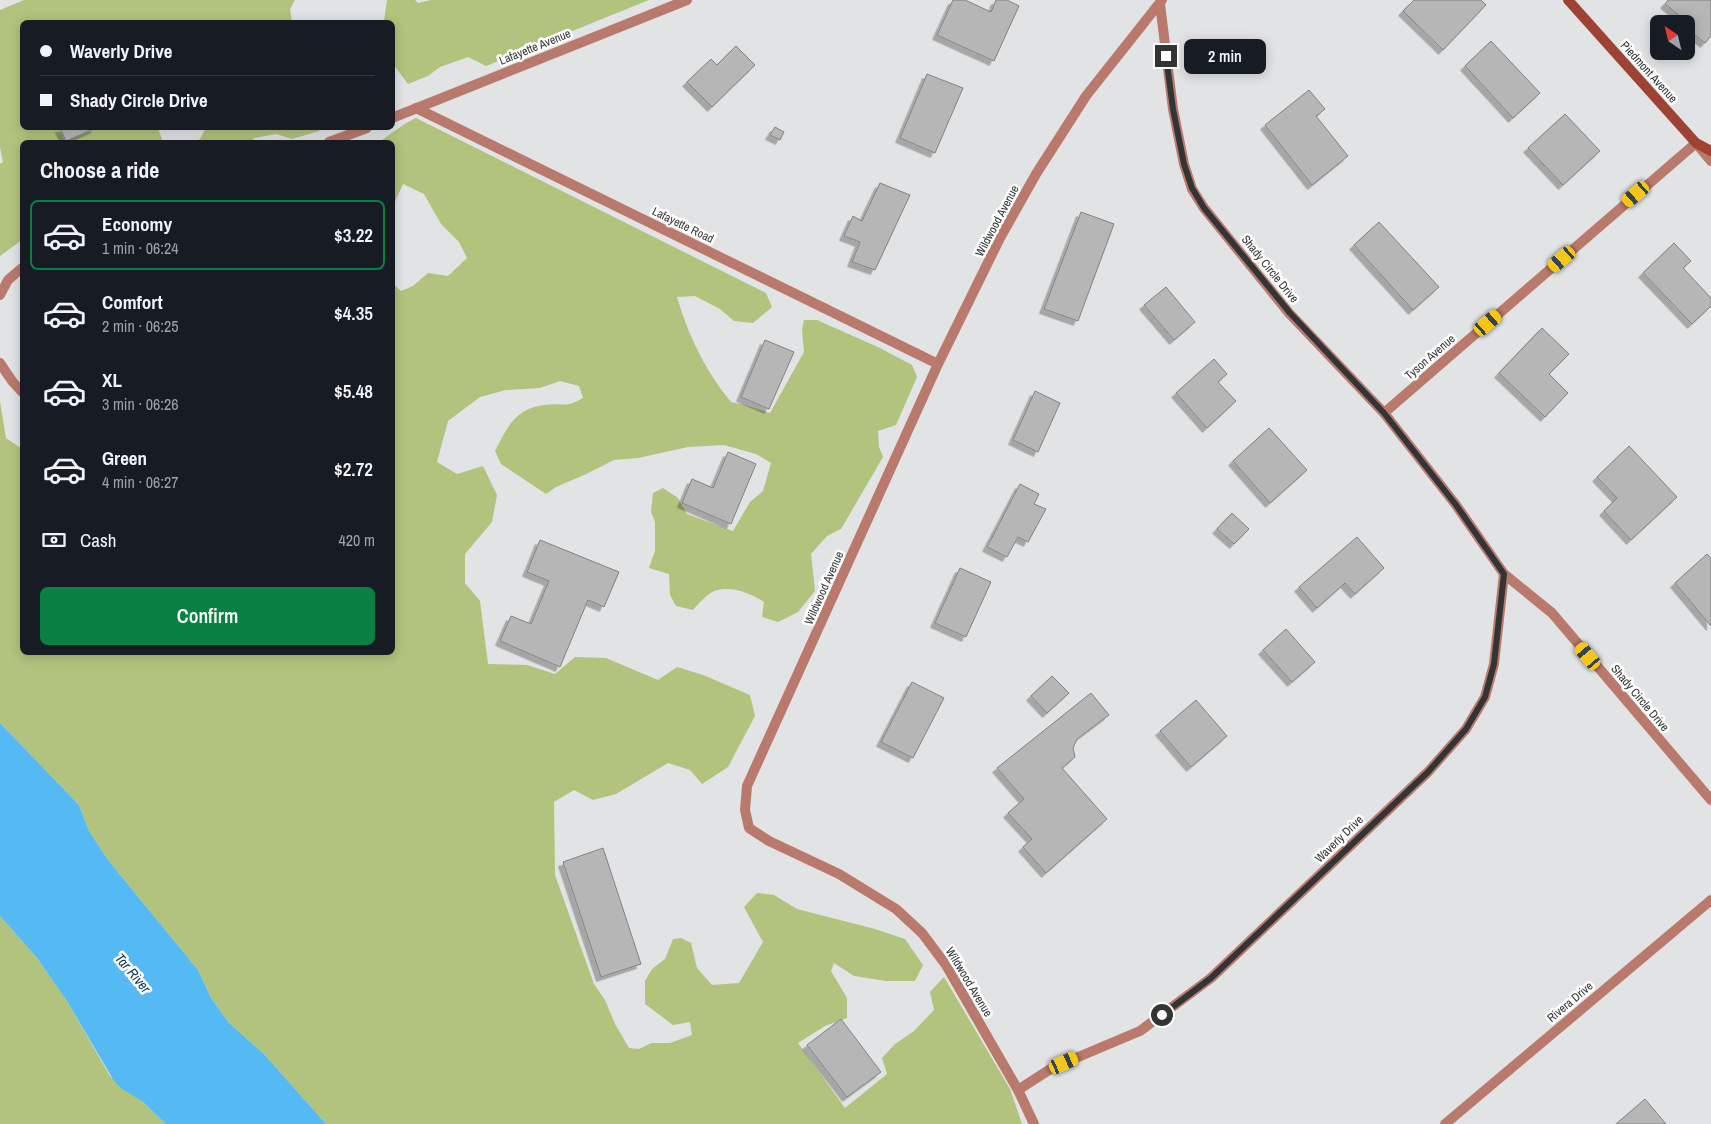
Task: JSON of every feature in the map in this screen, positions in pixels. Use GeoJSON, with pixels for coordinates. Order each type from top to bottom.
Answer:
{"type":"FeatureCollection","features":[{"type":"Feature","properties":{"kind":"street","name":"Lafayette Avenue"},"geometry":{"type":"LineString","coordinates":[[395,117],[687,0]]}},
{"type":"Feature","properties":{"kind":"street","name":"Piedmont Avenue"},"geometry":{"type":"LineString","coordinates":[[1568,0],[1696,142],[1711,162]]}},
{"type":"Feature","properties":{"kind":"street","name":"Wildwood Avenue"},"geometry":{"type":"LineString","coordinates":[[1034,1124],[1018,1090],[946,965],[922,933],[896,908],[839,874],[769,841],[749,828],[745,810],[747,786],[938,364],[1000,238],[1036,174],[1086,96],[1161,2]]}},
{"type":"Feature","properties":{"kind":"street","name":"Shady Circle Drive"},"geometry":{"type":"LineString","coordinates":[[1161,2],[1173,109],[1184,164],[1192,188],[1204,208],[1290,313],[1384,413],[1456,505],[1504,574],[1552,613],[1711,800]]}},
{"type":"Feature","properties":{"kind":"street","name":"Lafayette Road"},"geometry":{"type":"LineString","coordinates":[[416,108],[938,364]]}},
{"type":"Feature","properties":{"kind":"street"},"geometry":{"type":"LineString","coordinates":[[334,140],[361,130]]}},
{"type":"Feature","properties":{"kind":"street"},"geometry":{"type":"LineString","coordinates":[[351,140],[363,130]]}},
{"type":"Feature","properties":{"kind":"street"},"geometry":{"type":"LineString","coordinates":[[1696,142],[1711,151]]}},
{"type":"Feature","properties":{"kind":"street","name":"Tyson Avenue"},"geometry":{"type":"LineString","coordinates":[[1384,413],[1696,142]]}},
{"type":"Feature","properties":{"kind":"street"},"geometry":{"type":"LineString","coordinates":[[0,295],[8,280],[20,270]]}},
{"type":"Feature","properties":{"kind":"street"},"geometry":{"type":"LineString","coordinates":[[0,363],[20,390]]}},
{"type":"Feature","properties":{"kind":"street","name":"Waverly Drive"},"geometry":{"type":"LineString","coordinates":[[1018,1090],[1052,1068],[1140,1031],[1173,1008],[1211,978],[1428,772],[1466,729],[1485,697],[1494,664],[1504,574]]}},
{"type":"Feature","properties":{"kind":"street","name":"Rivera Drive"},"geometry":{"type":"LineString","coordinates":[[1445,1124],[1711,900]]}},
{"type":"Feature","properties":{"kind":"green space"},"geometry":{"type":"Polygon","coordinates":[[[24,0],[295,0],[290,9],[292,20],[20,20],[20,130],[159,130],[162,140],[20,140],[20,242],[0,256],[0,164],[3,162],[0,147],[0,10],[24,0]]]}},
{"type":"Feature","properties":{"kind":"green space"},"geometry":{"type":"Polygon","coordinates":[[[387,0],[415,0],[418,3],[431,0],[649,0],[486,66],[468,57],[440,67],[428,76],[408,84],[395,67],[395,20],[384,20],[387,0]]]}},
{"type":"Feature","properties":{"kind":"green space"},"geometry":{"type":"Polygon","coordinates":[[[416,118],[766,293],[772,307],[753,323],[734,321],[720,309],[695,296],[677,297],[699,352],[713,378],[731,402],[770,413],[804,352],[802,330],[804,320],[817,320],[880,348],[912,365],[917,377],[896,425],[878,431],[879,447],[883,457],[841,529],[827,536],[811,554],[815,591],[798,612],[778,622],[762,617],[764,602],[747,593],[733,589],[714,591],[705,597],[693,610],[676,606],[670,595],[669,574],[649,568],[655,551],[655,522],[651,512],[653,493],[663,488],[678,498],[687,514],[733,531],[750,502],[763,491],[771,463],[756,454],[724,445],[688,447],[638,458],[614,460],[556,487],[546,494],[501,464],[495,451],[508,427],[527,410],[551,404],[568,404],[583,398],[579,386],[560,381],[540,388],[506,390],[480,397],[448,421],[437,462],[457,474],[483,466],[497,495],[492,522],[465,554],[465,583],[480,601],[488,664],[527,665],[555,674],[575,657],[606,658],[658,680],[677,667],[703,675],[750,695],[755,716],[728,767],[702,784],[690,770],[668,763],[616,794],[593,800],[574,790],[554,802],[555,875],[594,984],[605,1000],[615,1024],[629,1048],[639,1049],[651,1043],[670,1043],[692,1035],[690,1022],[673,1025],[645,1004],[645,981],[652,969],[665,959],[673,939],[681,938],[691,943],[697,968],[712,985],[739,983],[763,942],[744,907],[757,893],[774,895],[797,909],[875,929],[905,939],[923,965],[915,981],[886,981],[854,976],[834,963],[831,971],[847,998],[847,1018],[825,1026],[798,1043],[845,1108],[887,1074],[882,1058],[895,1044],[914,1031],[934,1010],[930,992],[944,977],[1010,1089],[1022,1124],[326,1124],[264,1054],[229,1023],[211,998],[198,970],[108,860],[89,831],[79,805],[0,723],[0,401],[6,438],[20,448],[20,655],[395,655],[395,286],[401,291],[413,286],[428,273],[448,276],[467,258],[459,242],[441,224],[424,194],[403,184],[395,202],[395,140],[382,140],[416,118]]]}},
{"type":"Feature","properties":{"kind":"green space"},"geometry":{"type":"Polygon","coordinates":[[[205,130],[319,130],[292,139],[276,134],[252,140],[199,140],[205,130]]]}},
{"type":"Feature","properties":{"kind":"green space"},"geometry":{"type":"Polygon","coordinates":[[[0,916],[37,958],[67,1001],[110,1076],[142,1101],[166,1124],[0,1124],[0,916]]]}},
{"type":"Feature","properties":{"kind":"water","name":"Tar River"},"geometry":{"type":"Polygon","coordinates":[[[0,723],[79,805],[89,831],[108,860],[198,970],[211,998],[229,1023],[264,1054],[326,1124],[166,1124],[142,1101],[122,1089],[114,1081],[67,1001],[37,958],[0,916],[0,723]]]}},
{"type":"Feature","properties":{"kind":"building"},"geometry":{"type":"Polygon","coordinates":[[[953,0],[965,0],[991,12],[996,0],[1007,0],[1019,6],[994,61],[937,35],[953,0]]]}},
{"type":"Feature","properties":{"kind":"building"},"geometry":{"type":"Polygon","coordinates":[[[1414,0],[1481,0],[1486,5],[1443,50],[1403,11],[1414,0]]]}},
{"type":"Feature","properties":{"kind":"building"},"geometry":{"type":"Polygon","coordinates":[[[1668,0],[1711,0],[1711,36],[1705,43],[1695,35],[1695,15],[1679,15],[1665,4],[1668,0]]]}},
{"type":"Feature","properties":{"kind":"building"},"geometry":{"type":"Polygon","coordinates":[[[1491,41],[1540,93],[1513,118],[1465,66],[1491,41]]]}},
{"type":"Feature","properties":{"kind":"building"},"geometry":{"type":"Polygon","coordinates":[[[736,46],[755,65],[712,107],[687,82],[711,59],[717,65],[736,46]]]}},
{"type":"Feature","properties":{"kind":"building"},"geometry":{"type":"Polygon","coordinates":[[[927,74],[963,88],[935,153],[900,138],[927,74]]]}},
{"type":"Feature","properties":{"kind":"building"},"geometry":{"type":"Polygon","coordinates":[[[1309,90],[1325,109],[1316,116],[1348,156],[1312,185],[1265,125],[1309,90]]]}},
{"type":"Feature","properties":{"kind":"building"},"geometry":{"type":"Polygon","coordinates":[[[1565,114],[1600,151],[1563,185],[1528,148],[1565,114]]]}},
{"type":"Feature","properties":{"kind":"building"},"geometry":{"type":"Polygon","coordinates":[[[775,127],[784,132],[780,140],[770,135],[775,127]]]}},
{"type":"Feature","properties":{"kind":"building"},"geometry":{"type":"Polygon","coordinates":[[[61,130],[91,130],[68,140],[66,140],[61,130]]]}},
{"type":"Feature","properties":{"kind":"building"},"geometry":{"type":"Polygon","coordinates":[[[880,183],[910,195],[875,270],[852,262],[860,242],[844,236],[853,216],[862,221],[880,183]]]}},
{"type":"Feature","properties":{"kind":"building"},"geometry":{"type":"Polygon","coordinates":[[[1081,212],[1114,224],[1078,321],[1044,309],[1081,212]]]}},
{"type":"Feature","properties":{"kind":"building"},"geometry":{"type":"Polygon","coordinates":[[[1379,222],[1439,287],[1413,310],[1354,245],[1379,222]]]}},
{"type":"Feature","properties":{"kind":"building"},"geometry":{"type":"Polygon","coordinates":[[[1674,243],[1691,261],[1683,268],[1711,298],[1711,306],[1692,324],[1643,273],[1674,243]]]}},
{"type":"Feature","properties":{"kind":"building"},"geometry":{"type":"Polygon","coordinates":[[[1166,287],[1195,322],[1174,340],[1144,305],[1166,287]]]}},
{"type":"Feature","properties":{"kind":"building"},"geometry":{"type":"Polygon","coordinates":[[[1542,328],[1569,354],[1549,374],[1568,393],[1545,417],[1499,373],[1542,328]]]}},
{"type":"Feature","properties":{"kind":"building"},"geometry":{"type":"Polygon","coordinates":[[[765,340],[794,352],[769,409],[741,397],[765,340]]]}},
{"type":"Feature","properties":{"kind":"building"},"geometry":{"type":"Polygon","coordinates":[[[1214,359],[1227,374],[1218,382],[1236,401],[1207,428],[1176,393],[1214,359]]]}},
{"type":"Feature","properties":{"kind":"building"},"geometry":{"type":"Polygon","coordinates":[[[1035,391],[1060,403],[1038,452],[1013,440],[1035,391]]]}},
{"type":"Feature","properties":{"kind":"building"},"geometry":{"type":"Polygon","coordinates":[[[1269,428],[1307,470],[1270,503],[1233,461],[1269,428]]]}},
{"type":"Feature","properties":{"kind":"building"},"geometry":{"type":"Polygon","coordinates":[[[1629,446],[1677,497],[1631,540],[1604,511],[1617,498],[1597,477],[1629,446]]]}},
{"type":"Feature","properties":{"kind":"building"},"geometry":{"type":"Polygon","coordinates":[[[728,452],[756,464],[731,524],[682,503],[692,479],[713,488],[728,452]]]}},
{"type":"Feature","properties":{"kind":"building"},"geometry":{"type":"Polygon","coordinates":[[[1020,484],[1039,494],[1034,504],[1046,509],[1028,542],[1018,537],[1007,557],[987,547],[1020,484]]]}},
{"type":"Feature","properties":{"kind":"building"},"geometry":{"type":"Polygon","coordinates":[[[1232,513],[1249,529],[1234,544],[1217,529],[1232,513]]]}},
{"type":"Feature","properties":{"kind":"building"},"geometry":{"type":"Polygon","coordinates":[[[1357,537],[1384,568],[1355,594],[1345,583],[1317,608],[1299,587],[1357,537]]]}},
{"type":"Feature","properties":{"kind":"building"},"geometry":{"type":"Polygon","coordinates":[[[540,540],[619,572],[604,607],[588,600],[560,667],[500,641],[511,616],[531,624],[549,581],[527,572],[540,540]]]}},
{"type":"Feature","properties":{"kind":"building"},"geometry":{"type":"Polygon","coordinates":[[[1707,554],[1711,558],[1711,626],[1675,583],[1707,554]]]}},
{"type":"Feature","properties":{"kind":"building"},"geometry":{"type":"Polygon","coordinates":[[[960,568],[991,582],[966,637],[935,623],[960,568]]]}},
{"type":"Feature","properties":{"kind":"building"},"geometry":{"type":"Polygon","coordinates":[[[1286,629],[1315,662],[1292,682],[1263,650],[1286,629]]]}},
{"type":"Feature","properties":{"kind":"building"},"geometry":{"type":"Polygon","coordinates":[[[1052,676],[1069,693],[1047,713],[1031,696],[1052,676]]]}},
{"type":"Feature","properties":{"kind":"building"},"geometry":{"type":"Polygon","coordinates":[[[912,682],[944,698],[913,758],[881,742],[912,682]]]}},
{"type":"Feature","properties":{"kind":"building"},"geometry":{"type":"Polygon","coordinates":[[[1091,693],[1109,715],[1077,739],[1073,748],[1075,757],[1062,768],[1107,819],[1046,873],[1023,847],[1032,839],[1008,813],[1024,799],[997,768],[1091,693]]]}},
{"type":"Feature","properties":{"kind":"building"},"geometry":{"type":"Polygon","coordinates":[[[1196,700],[1227,736],[1191,767],[1160,731],[1196,700]]]}},
{"type":"Feature","properties":{"kind":"building"},"geometry":{"type":"Polygon","coordinates":[[[603,848],[641,964],[601,977],[563,862],[603,848]]]}},
{"type":"Feature","properties":{"kind":"building"},"geometry":{"type":"Polygon","coordinates":[[[841,1019],[881,1072],[847,1097],[807,1045],[841,1019]]]}},
{"type":"Feature","properties":{"kind":"building"},"geometry":{"type":"Polygon","coordinates":[[[1645,1099],[1666,1124],[1616,1124],[1645,1099]]]}},
{"type":"Feature","properties":{"kind":"route"},"geometry":{"type":"LineString","coordinates":[[1162,1015],[1211,978],[1428,772],[1466,729],[1485,697],[1494,664],[1504,574],[1456,505],[1384,413],[1356,381],[1290,313],[1204,208],[1192,188],[1184,164],[1173,109],[1166,56]]}}]}
